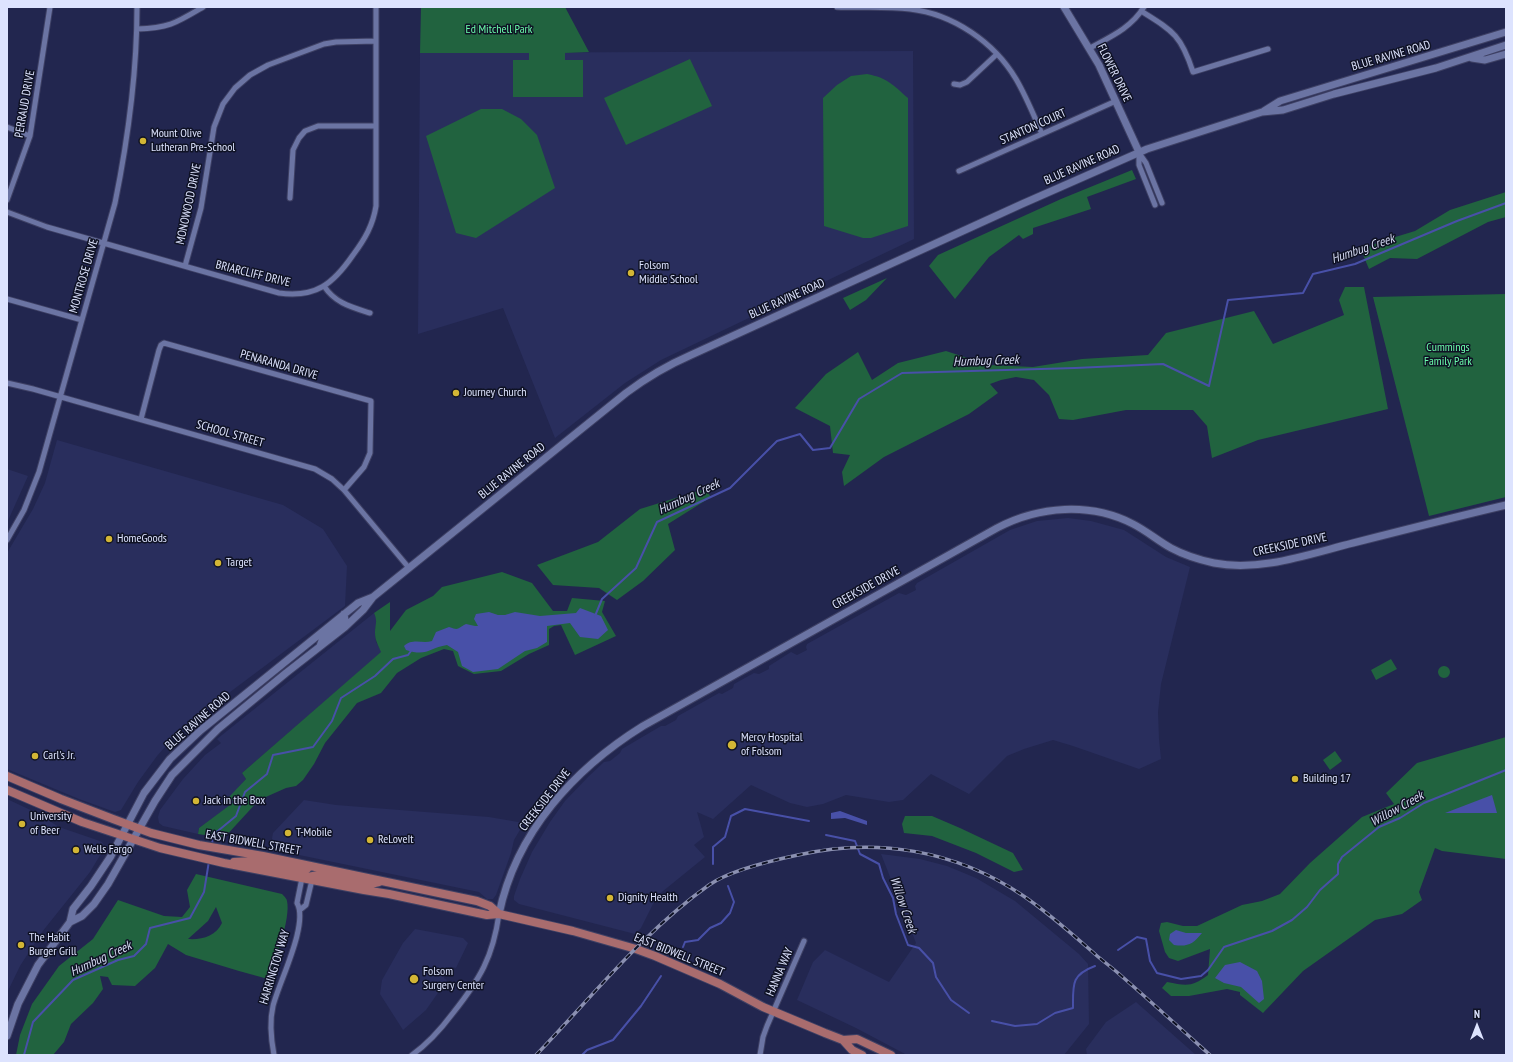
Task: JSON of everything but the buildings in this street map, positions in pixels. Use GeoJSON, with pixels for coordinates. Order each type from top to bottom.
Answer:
{"type":"FeatureCollection","features":[{"type":"Feature","properties":{"kind":"main road","name":"FLOWER DRIVE"},"geometry":{"type":"LineString","coordinates":[[1064,7],[1090,48],[1139,152]]}},
{"type":"Feature","properties":{"kind":"main road","name":"BLUE RAVINE ROAD"},"geometry":{"type":"LineString","coordinates":[[1262,112],[1280,101],[1506,32]]}},
{"type":"Feature","properties":{"kind":"main road","name":"BLUE RAVINE ROAD"},"geometry":{"type":"LineString","coordinates":[[70,922],[82,916],[94,904],[110,881],[155,801],[172,775],[205,742],[286,673],[345,627],[363,610],[373,597],[626,394],[665,368],[1139,152],[1262,112],[1283,110],[1334,94],[1436,68],[1506,45]]}},
{"type":"Feature","properties":{"kind":"main road"},"geometry":{"type":"LineString","coordinates":[[1470,58],[1485,60],[1506,54]]}},
{"type":"Feature","properties":{"kind":"main road","name":"CREEKSIDE DRIVE"},"geometry":{"type":"LineString","coordinates":[[499,914],[503,896],[513,868],[528,838],[568,786],[585,768],[605,751],[643,726],[983,535],[1015,519],[1050,510],[1076,509],[1101,512],[1134,524],[1171,548],[1199,560],[1230,565],[1248,565],[1290,558],[1506,505]]}},
{"type":"Feature","properties":{"kind":"main road","name":"BLUE RAVINE ROAD"},"geometry":{"type":"LineString","coordinates":[[7,1036],[18,1004],[38,964],[70,922],[73,909],[99,875],[122,836],[144,793],[161,770],[185,744],[222,713],[358,603],[373,597]]}},
{"type":"Feature","properties":{"kind":"main road"},"geometry":{"type":"LineString","coordinates":[[319,648],[323,638],[345,620],[344,614]]}},
{"type":"Feature","properties":{"kind":"main road"},"geometry":{"type":"LineString","coordinates":[[205,742],[204,738],[207,730],[219,721],[222,713]]}},
{"type":"Feature","properties":{"kind":"main road","name":"EAST BIDWELL STREET"},"geometry":{"type":"LineString","coordinates":[[7,776],[58,798],[128,824],[199,845],[263,856],[476,901],[490,906],[499,914]]}},
{"type":"Feature","properties":{"kind":"main road"},"geometry":{"type":"LineString","coordinates":[[7,785],[13,784],[40,795],[58,798]]}},
{"type":"Feature","properties":{"kind":"main road","name":"EAST BIDWELL STREET"},"geometry":{"type":"LineString","coordinates":[[7,790],[41,806],[56,810],[82,822],[122,836],[221,863],[389,894],[487,915],[499,914],[572,931],[636,949],[684,968],[774,1011],[843,1040],[852,1050],[862,1055]]}},
{"type":"Feature","properties":{"kind":"main road"},"geometry":{"type":"LineString","coordinates":[[221,863],[254,861],[304,871],[309,866]]}},
{"type":"Feature","properties":{"kind":"main road"},"geometry":{"type":"LineString","coordinates":[[302,878],[318,875],[366,885],[383,881]]}},
{"type":"Feature","properties":{"kind":"main road","name":"EAST BIDWELL STREET"},"geometry":{"type":"LineString","coordinates":[[843,1040],[857,1038],[891,1055]]}},
{"type":"Feature","properties":{"kind":"street","name":"PERRAUD DRIVE"},"geometry":{"type":"LineString","coordinates":[[7,200],[30,136],[50,7]]}},
{"type":"Feature","properties":{"kind":"street","name":"MONTROSE DRIVE"},"geometry":{"type":"LineString","coordinates":[[7,540],[33,491],[43,460],[115,203],[121,174],[134,77],[137,7]]}},
{"type":"Feature","properties":{"kind":"street"},"geometry":{"type":"LineString","coordinates":[[137,29],[169,26],[203,7]]}},
{"type":"Feature","properties":{"kind":"street","name":"BRIARCLIFF DRIVE"},"geometry":{"type":"LineString","coordinates":[[7,212],[47,227],[283,293],[306,293],[324,286],[341,272],[365,239],[372,226],[376,206],[376,7]]}},
{"type":"Feature","properties":{"kind":"street"},"geometry":{"type":"LineString","coordinates":[[837,7],[912,8],[934,14],[956,23],[982,40],[997,54],[1016,78],[1042,134]]}},
{"type":"Feature","properties":{"kind":"street"},"geometry":{"type":"LineString","coordinates":[[1090,48],[1125,28],[1135,20],[1142,9],[1164,25],[1177,37],[1187,53],[1193,72],[1268,49]]}},
{"type":"Feature","properties":{"kind":"street","name":"MONOWOOD DRIVE"},"geometry":{"type":"LineString","coordinates":[[185,266],[201,208],[214,127],[224,104],[235,88],[250,75],[268,65],[324,44],[336,42],[376,42]]}},
{"type":"Feature","properties":{"kind":"street"},"geometry":{"type":"LineString","coordinates":[[954,84],[960,85],[967,82],[997,54]]}},
{"type":"Feature","properties":{"kind":"street","name":"STANTON COURT"},"geometry":{"type":"LineString","coordinates":[[959,172],[1116,101]]}},
{"type":"Feature","properties":{"kind":"street"},"geometry":{"type":"LineString","coordinates":[[290,198],[293,150],[299,138],[305,131],[318,126],[376,126]]}},
{"type":"Feature","properties":{"kind":"street"},"geometry":{"type":"LineString","coordinates":[[7,127],[30,136]]}},
{"type":"Feature","properties":{"kind":"street","name":"FLOWER DRIVE"},"geometry":{"type":"LineString","coordinates":[[1139,152],[1146,162],[1162,203]]}},
{"type":"Feature","properties":{"kind":"street","name":"FLOWER DRIVE"},"geometry":{"type":"LineString","coordinates":[[1139,152],[1139,165],[1155,205]]}},
{"type":"Feature","properties":{"kind":"street"},"geometry":{"type":"LineString","coordinates":[[324,286],[334,298],[343,304],[370,313]]}},
{"type":"Feature","properties":{"kind":"street"},"geometry":{"type":"LineString","coordinates":[[7,299],[82,320]]}},
{"type":"Feature","properties":{"kind":"street","name":"PENARANDA DRIVE"},"geometry":{"type":"LineString","coordinates":[[140,419],[159,350],[161,345],[164,343],[371,401],[370,453],[364,467],[344,490]]}},
{"type":"Feature","properties":{"kind":"street","name":"SCHOOL STREET"},"geometry":{"type":"LineString","coordinates":[[7,383],[305,466],[324,474],[344,490],[409,568]]}},
{"type":"Feature","properties":{"kind":"street","name":"HARRINGTON WAY"},"geometry":{"type":"LineString","coordinates":[[274,1055],[271,1034],[273,1007],[279,984],[295,942],[300,909],[297,903],[302,878]]}},
{"type":"Feature","properties":{"kind":"street","name":"HARRINGTON WAY"},"geometry":{"type":"LineString","coordinates":[[300,909],[306,905],[312,880]]}},
{"type":"Feature","properties":{"kind":"street","name":"CREEKSIDE DRIVE"},"geometry":{"type":"LineString","coordinates":[[412,1055],[438,1032],[478,978],[491,950],[499,914]]}},
{"type":"Feature","properties":{"kind":"street","name":"HANNA WAY"},"geometry":{"type":"LineString","coordinates":[[760,1055],[763,1037],[804,941]]}},
{"type":"Feature","properties":{"kind":"shaded area","name":"Folsom Middle School"},"geometry":{"type":"Polygon","coordinates":[[[913,51],[914,239],[661,360],[625,383],[555,438],[503,308],[418,334],[420,53],[913,51]]]}},
{"type":"Feature","properties":{"kind":"shaded area"},"geometry":{"type":"Polygon","coordinates":[[[57,440],[283,505],[323,529],[347,566],[345,606],[182,728],[157,756],[138,782],[121,810],[115,812],[79,799],[7,769],[7,553],[33,509],[45,483],[57,440]]]}},
{"type":"Feature","properties":{"kind":"shaded area"},"geometry":{"type":"Polygon","coordinates":[[[7,469],[28,476],[7,523],[7,469]]]}},
{"type":"Feature","properties":{"kind":"shaded area"},"geometry":{"type":"Polygon","coordinates":[[[1068,518],[1091,521],[1124,530],[1166,557],[1190,567],[1161,684],[1158,712],[1161,759],[1139,769],[1053,740],[1007,756],[969,794],[931,774],[903,800],[889,802],[846,795],[823,804],[807,807],[790,803],[751,785],[713,819],[697,812],[704,837],[694,845],[705,857],[657,896],[641,928],[635,934],[519,904],[514,900],[520,879],[532,852],[565,801],[604,762],[610,761],[620,753],[622,749],[661,726],[665,726],[676,720],[678,716],[719,693],[722,694],[733,688],[734,684],[754,673],[759,674],[769,669],[769,666],[791,652],[797,655],[807,650],[807,644],[899,593],[906,595],[916,590],[915,586],[917,583],[1010,530],[1037,521],[1068,518]]]}},
{"type":"Feature","properties":{"kind":"shaded area"},"geometry":{"type":"Polygon","coordinates":[[[580,608],[601,616],[608,630],[598,639],[580,637],[570,623],[547,626],[547,642],[537,648],[525,651],[498,669],[473,672],[462,666],[458,652],[447,645],[419,653],[406,650],[404,646],[410,642],[432,641],[436,632],[449,627],[457,629],[466,624],[478,626],[474,619],[476,614],[489,612],[498,615],[505,615],[515,612],[540,616],[576,613],[580,608]]]}},
{"type":"Feature","properties":{"kind":"shaded area"},"geometry":{"type":"Polygon","coordinates":[[[374,613],[377,620],[375,631],[376,642],[382,652],[242,773],[246,779],[230,797],[235,802],[199,828],[198,834],[163,826],[159,823],[158,817],[160,810],[183,779],[205,755],[221,743],[217,739],[374,613]]]}},
{"type":"Feature","properties":{"kind":"shaded area"},"geometry":{"type":"Polygon","coordinates":[[[1492,795],[1497,813],[1445,813],[1492,795]]]}},
{"type":"Feature","properties":{"kind":"shaded area"},"geometry":{"type":"Polygon","coordinates":[[[7,799],[37,813],[59,827],[102,842],[105,847],[90,872],[42,932],[20,966],[7,993],[7,799]]]}},
{"type":"Feature","properties":{"kind":"shaded area"},"geometry":{"type":"Polygon","coordinates":[[[304,800],[336,805],[489,817],[524,823],[514,840],[496,895],[493,899],[487,899],[479,892],[270,849],[273,833],[304,800]]]}},
{"type":"Feature","properties":{"kind":"shaded area"},"geometry":{"type":"Polygon","coordinates":[[[840,811],[867,821],[867,825],[845,818],[831,819],[831,813],[840,811]]]}},
{"type":"Feature","properties":{"kind":"shaded area"},"geometry":{"type":"Polygon","coordinates":[[[881,854],[920,859],[947,866],[976,878],[1015,901],[1079,954],[1088,964],[1089,1024],[1064,1055],[907,1055],[856,1028],[797,1000],[813,962],[825,950],[889,982],[916,943],[881,854]]]}},
{"type":"Feature","properties":{"kind":"shaded area","name":"Folsom Surgery Center"},"geometry":{"type":"Polygon","coordinates":[[[415,929],[463,938],[468,943],[456,968],[452,967],[445,969],[444,978],[447,980],[426,1010],[403,1030],[380,994],[382,980],[403,943],[415,929]]]}},
{"type":"Feature","properties":{"kind":"shaded area"},"geometry":{"type":"Polygon","coordinates":[[[1176,930],[1186,933],[1202,933],[1190,944],[1183,946],[1174,945],[1169,940],[1170,934],[1176,930]]]}},
{"type":"Feature","properties":{"kind":"shaded area"},"geometry":{"type":"Polygon","coordinates":[[[1240,962],[1257,971],[1262,981],[1264,999],[1259,1003],[1241,987],[1224,983],[1215,978],[1225,965],[1240,962]]]}},
{"type":"Feature","properties":{"kind":"shaded area"},"geometry":{"type":"Polygon","coordinates":[[[1136,1002],[1196,1055],[1087,1055],[1086,1049],[1106,1022],[1136,1002]]]}},
{"type":"Feature","properties":{"kind":"green space","name":"Ed Mitchell Park"},"geometry":{"type":"Polygon","coordinates":[[[421,7],[565,7],[589,52],[565,53],[565,60],[583,60],[583,97],[513,97],[513,60],[529,60],[529,53],[420,53],[421,7]]]}},
{"type":"Feature","properties":{"kind":"green space"},"geometry":{"type":"Polygon","coordinates":[[[690,59],[712,106],[626,145],[604,98],[690,59]]]}},
{"type":"Feature","properties":{"kind":"green space"},"geometry":{"type":"Polygon","coordinates":[[[867,74],[885,80],[908,98],[908,226],[871,238],[863,238],[824,226],[823,98],[837,85],[851,76],[867,74]]]}},
{"type":"Feature","properties":{"kind":"green space"},"geometry":{"type":"Polygon","coordinates":[[[481,109],[502,109],[521,119],[537,135],[555,188],[476,238],[456,233],[426,136],[481,109]]]}},
{"type":"Feature","properties":{"kind":"green space"},"geometry":{"type":"Polygon","coordinates":[[[1132,170],[1136,179],[1087,197],[1091,209],[1033,228],[1033,234],[1023,239],[1019,235],[989,257],[955,299],[929,266],[938,255],[1061,199],[1132,170]]]}},
{"type":"Feature","properties":{"kind":"green space"},"geometry":{"type":"Polygon","coordinates":[[[1506,192],[1506,217],[1488,222],[1417,259],[1390,258],[1369,269],[1361,250],[1379,242],[1415,231],[1450,210],[1506,192]]]}},
{"type":"Feature","properties":{"kind":"green space"},"geometry":{"type":"Polygon","coordinates":[[[887,278],[866,300],[850,310],[843,298],[887,278]]]}},
{"type":"Feature","properties":{"kind":"green space"},"geometry":{"type":"Polygon","coordinates":[[[1345,287],[1364,287],[1388,409],[1258,440],[1212,458],[1207,426],[1193,410],[1126,410],[1073,420],[1059,419],[1049,395],[1034,380],[1016,377],[990,384],[998,393],[969,414],[884,457],[844,486],[842,472],[850,455],[833,453],[830,426],[795,408],[826,374],[858,352],[872,380],[898,363],[946,351],[989,365],[1033,367],[1082,359],[1148,355],[1166,333],[1254,311],[1273,344],[1344,315],[1339,300],[1345,287]]]}},
{"type":"Feature","properties":{"kind":"green space","name":"Cummings Family Park"},"geometry":{"type":"Polygon","coordinates":[[[1506,294],[1506,497],[1429,516],[1373,297],[1506,294]]]}},
{"type":"Feature","properties":{"kind":"green space"},"geometry":{"type":"Polygon","coordinates":[[[705,489],[711,497],[668,524],[675,550],[643,581],[617,600],[599,588],[553,585],[537,565],[598,542],[640,509],[705,489]]]}},
{"type":"Feature","properties":{"kind":"green space"},"geometry":{"type":"Polygon","coordinates":[[[502,572],[532,583],[553,611],[567,611],[572,598],[605,601],[602,612],[616,636],[575,655],[561,625],[554,626],[549,629],[549,645],[529,654],[501,671],[474,674],[458,666],[453,651],[444,649],[421,658],[397,673],[381,693],[357,703],[325,743],[314,764],[303,780],[296,786],[286,788],[259,800],[224,838],[198,834],[199,828],[234,802],[229,797],[246,779],[242,773],[381,652],[375,633],[376,621],[374,613],[390,602],[390,631],[406,610],[433,596],[442,587],[502,572]]]}},
{"type":"Feature","properties":{"kind":"green space"},"geometry":{"type":"Polygon","coordinates":[[[1391,659],[1397,669],[1376,680],[1371,670],[1391,659]]]}},
{"type":"Feature","properties":{"kind":"green space"},"geometry":{"type":"Polygon","coordinates":[[[1442,666],[1446,666],[1450,672],[1446,678],[1442,678],[1438,674],[1438,670],[1442,666]]]}},
{"type":"Feature","properties":{"kind":"green space"},"geometry":{"type":"Polygon","coordinates":[[[1506,737],[1506,859],[1442,851],[1435,848],[1419,892],[1422,900],[1402,914],[1375,920],[1303,971],[1263,1013],[1240,995],[1240,992],[1227,989],[1189,996],[1171,996],[1162,988],[1167,982],[1185,985],[1193,984],[1208,975],[1210,949],[1178,961],[1169,958],[1165,952],[1159,931],[1161,923],[1167,922],[1183,926],[1197,926],[1242,905],[1262,901],[1280,894],[1310,863],[1362,817],[1394,804],[1386,793],[1417,763],[1506,737]]]}},
{"type":"Feature","properties":{"kind":"green space"},"geometry":{"type":"Polygon","coordinates":[[[1335,751],[1342,761],[1330,770],[1323,760],[1335,751]]]}},
{"type":"Feature","properties":{"kind":"green space"},"geometry":{"type":"Polygon","coordinates":[[[905,816],[932,816],[960,828],[1013,853],[1023,870],[1014,872],[976,853],[932,836],[904,833],[902,824],[905,816]]]}},
{"type":"Feature","properties":{"kind":"green space"},"geometry":{"type":"Polygon","coordinates":[[[196,874],[282,894],[287,900],[287,918],[285,929],[268,979],[186,955],[168,944],[155,968],[135,986],[112,985],[108,977],[100,976],[103,989],[93,1003],[71,1024],[64,1042],[53,1055],[16,1055],[20,1035],[32,1004],[59,966],[93,939],[118,900],[164,916],[182,917],[190,907],[187,890],[196,874]],[[216,907],[208,921],[188,939],[198,939],[208,936],[216,931],[222,923],[216,907]]]}},
{"type":"Feature","properties":{"kind":"waterway","name":"Humbug Creek"},"geometry":{"type":"LineString","coordinates":[[595,616],[602,599],[636,568],[657,522],[730,488],[777,441],[800,434],[813,450],[830,448],[859,399],[902,373],[1163,364],[1209,386],[1228,300],[1303,293],[1313,274],[1355,264],[1457,221],[1506,203]]}},
{"type":"Feature","properties":{"kind":"waterway","name":"Humbug Creek"},"geometry":{"type":"LineString","coordinates":[[212,845],[213,835],[236,816],[245,792],[267,774],[273,755],[313,747],[332,721],[341,698],[375,676],[393,659],[408,655],[411,651]]}},
{"type":"Feature","properties":{"kind":"waterway","name":"Willow Creek"},"geometry":{"type":"LineString","coordinates":[[1118,950],[1137,937],[1146,939],[1150,961],[1157,973],[1181,979],[1201,976],[1208,970],[1224,947],[1272,931],[1292,920],[1307,907],[1320,890],[1338,874],[1338,864],[1342,857],[1379,827],[1400,818],[1424,803],[1506,770]]}},
{"type":"Feature","properties":{"kind":"waterway","name":"Willow Creek"},"geometry":{"type":"LineString","coordinates":[[713,864],[713,847],[725,837],[731,816],[745,809],[809,821]]}},
{"type":"Feature","properties":{"kind":"waterway","name":"Willow Creek"},"geometry":{"type":"LineString","coordinates":[[826,835],[855,841],[860,854],[879,864],[883,878],[893,898],[896,914],[908,945],[919,948],[933,963],[936,977],[951,1000],[969,1013]]}},
{"type":"Feature","properties":{"kind":"waterway","name":"Humbug Creek"},"geometry":{"type":"LineString","coordinates":[[24,1055],[33,1022],[73,980],[118,960],[134,956],[146,944],[150,928],[190,918],[204,892],[209,861]]}},
{"type":"Feature","properties":{"kind":"waterway","name":"Willow Creek"},"geometry":{"type":"LineString","coordinates":[[683,947],[685,942],[698,940],[710,928],[721,923],[730,913],[734,902],[728,886]]}},
{"type":"Feature","properties":{"kind":"waterway","name":"Willow Creek"},"geometry":{"type":"LineString","coordinates":[[992,1021],[1015,1026],[1037,1024],[1055,1013],[1073,1008],[1073,993],[1077,977],[1087,969],[1095,966]]}},
{"type":"Feature","properties":{"kind":"waterway","name":"Willow Creek"},"geometry":{"type":"LineString","coordinates":[[582,1055],[587,1050],[613,1040],[641,1006],[661,976]]}},
{"type":"Feature","properties":{"kind":"railway"},"geometry":{"type":"LineString","coordinates":[[536,1055],[640,944],[685,903],[709,885],[728,875],[777,860],[827,850],[856,847],[914,851],[942,858],[970,867],[1022,895],[1042,909],[1130,983],[1210,1055]]}},
{"type":"Feature","properties":{"kind":"place","name":"Mount Olive Lutheran Pre-School"},"geometry":{"type":"Point","coordinates":[143,141]}},
{"type":"Feature","properties":{"kind":"place","name":"Folsom Middle School"},"geometry":{"type":"Point","coordinates":[631,273]}},
{"type":"Feature","properties":{"kind":"place","name":"Journey Church"},"geometry":{"type":"Point","coordinates":[456,393]}},
{"type":"Feature","properties":{"kind":"place","name":"HomeGoods"},"geometry":{"type":"Point","coordinates":[109,539]}},
{"type":"Feature","properties":{"kind":"place","name":"Target"},"geometry":{"type":"Point","coordinates":[218,563]}},
{"type":"Feature","properties":{"kind":"place","name":"Mercy Hospital of Folsom"},"geometry":{"type":"Point","coordinates":[732,745]}},
{"type":"Feature","properties":{"kind":"place","name":"Carl's Jr."},"geometry":{"type":"Point","coordinates":[35,756]}},
{"type":"Feature","properties":{"kind":"place","name":"Building 17"},"geometry":{"type":"Point","coordinates":[1295,779]}},
{"type":"Feature","properties":{"kind":"place","name":"Jack in the Box"},"geometry":{"type":"Point","coordinates":[196,801]}},
{"type":"Feature","properties":{"kind":"place","name":"University of Beer"},"geometry":{"type":"Point","coordinates":[22,824]}},
{"type":"Feature","properties":{"kind":"place","name":"T-Mobile"},"geometry":{"type":"Point","coordinates":[288,833]}},
{"type":"Feature","properties":{"kind":"place","name":"ReLoveIt"},"geometry":{"type":"Point","coordinates":[370,840]}},
{"type":"Feature","properties":{"kind":"place","name":"Wells Fargo"},"geometry":{"type":"Point","coordinates":[76,850]}},
{"type":"Feature","properties":{"kind":"place","name":"Dignity Health"},"geometry":{"type":"Point","coordinates":[610,898]}},
{"type":"Feature","properties":{"kind":"place","name":"The Habit Burger Grill"},"geometry":{"type":"Point","coordinates":[21,945]}},
{"type":"Feature","properties":{"kind":"place","name":"Folsom Surgery Center"},"geometry":{"type":"Point","coordinates":[414,979]}}]}
